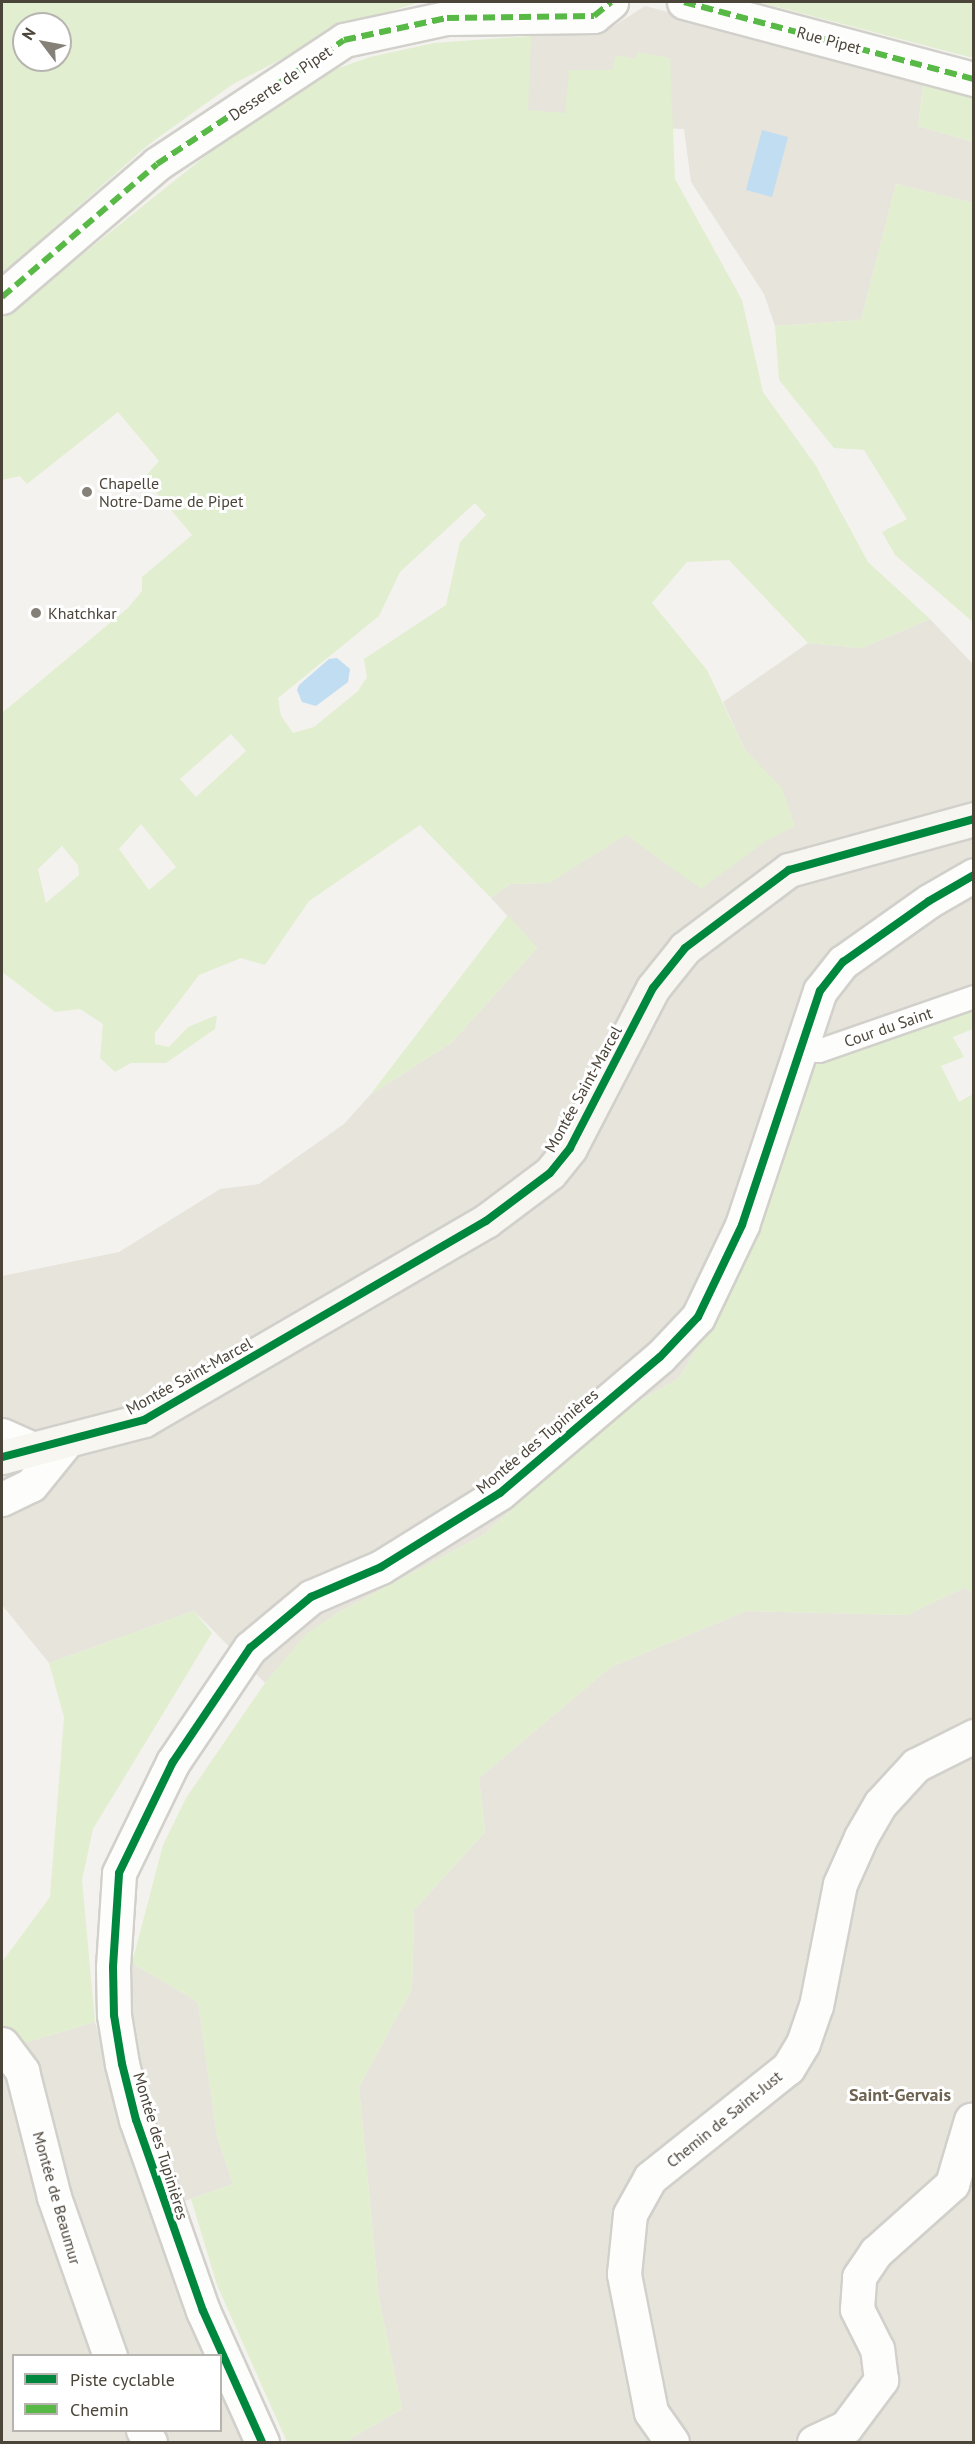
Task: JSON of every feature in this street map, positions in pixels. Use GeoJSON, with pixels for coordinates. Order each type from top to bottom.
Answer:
{"type":"FeatureCollection","features":[{"type":"Feature","properties":{"kind":"main road","name":"Montée Saint-Marcel"},"geometry":{"type":"LineString","coordinates":[[2,1456],[66,1442],[144,1420],[486,1221],[550,1173],[570,1148],[652,988],[667,967],[768,882],[809,862],[974,819]]}},
{"type":"Feature","properties":{"kind":"street","name":"Desserte de Pipet"},"geometry":{"type":"LineString","coordinates":[[2,297],[157,164],[344,40],[447,18],[594,16],[610,2]]}},
{"type":"Feature","properties":{"kind":"street","name":"Rue Pipet"},"geometry":{"type":"LineString","coordinates":[[684,2],[974,79]]}},
{"type":"Feature","properties":{"kind":"street","name":"Montée des Tupinières"},"geometry":{"type":"LineString","coordinates":[[262,2442],[203,2311],[136,2120],[122,2064],[114,2015],[113,1967],[119,1873],[173,1761],[250,1648],[311,1597],[381,1568],[500,1493],[660,1357],[698,1317],[742,1225],[820,991],[843,962],[929,901],[974,875]]}},
{"type":"Feature","properties":{"kind":"street"},"geometry":{"type":"LineString","coordinates":[[2,1435],[34,1449]]}},
{"type":"Feature","properties":{"kind":"street"},"geometry":{"type":"LineString","coordinates":[[2,1499],[31,1485],[66,1442]]}},
{"type":"Feature","properties":{"kind":"street","name":"Chemin de Saint-Just"},"geometry":{"type":"LineString","coordinates":[[672,2442],[651,2412],[624,2274],[630,2214],[650,2178],[788,2068],[803,2043],[816,2006],[840,1884],[861,1837],[881,1803],[916,1765],[974,1736]]}},
{"type":"Feature","properties":{"kind":"street","name":"Montée de Beaumur"},"geometry":{"type":"LineString","coordinates":[[2,2044],[22,2071],[54,2197],[110,2354]]}},
{"type":"Feature","properties":{"kind":"street"},"geometry":{"type":"LineString","coordinates":[[814,2442],[846,2427],[881,2380],[877,2349],[857,2309],[859,2277],[876,2252],[952,2184],[971,2120]]}},
{"type":"Feature","properties":{"kind":"lane","name":"Cour du Saint"},"geometry":{"type":"LineString","coordinates":[[801,1050],[819,1051],[974,997]]}},
{"type":"Feature","properties":{"kind":"shaded area"},"geometry":{"type":"Polygon","coordinates":[[[645,6],[924,78],[918,126],[973,142],[973,203],[896,184],[861,320],[775,326],[764,294],[691,182],[684,129],[521,122],[527,32],[609,29],[645,6]]]}},
{"type":"Feature","properties":{"kind":"shaded area"},"geometry":{"type":"Polygon","coordinates":[[[930,619],[973,664],[973,1012],[962,1008],[815,1057],[800,1115],[758,1226],[713,1322],[679,1378],[624,1410],[483,1535],[339,1612],[307,1634],[265,1683],[194,1611],[49,1663],[2,1605],[2,1276],[119,1252],[220,1189],[259,1184],[344,1124],[370,1095],[451,1043],[537,948],[491,898],[510,884],[549,883],[626,834],[760,766],[745,750],[723,702],[808,643],[862,648],[930,619]]]}},
{"type":"Feature","properties":{"kind":"shaded area"},"geometry":{"type":"Polygon","coordinates":[[[964,1588],[973,1592],[973,2442],[345,2442],[402,2409],[379,2299],[359,2087],[412,1989],[414,1910],[485,1832],[479,1778],[611,1667],[746,1611],[907,1615],[964,1588]]]}},
{"type":"Feature","properties":{"kind":"shaded area"},"geometry":{"type":"Polygon","coordinates":[[[132,1963],[198,2002],[217,2136],[233,2184],[182,2202],[128,2020],[132,1963]]]}},
{"type":"Feature","properties":{"kind":"shaded area"},"geometry":{"type":"Polygon","coordinates":[[[95,2022],[128,2133],[210,2354],[123,2354],[17,2045],[95,2022]]]}},
{"type":"Feature","properties":{"kind":"shaded area"},"geometry":{"type":"Polygon","coordinates":[[[2,2063],[6,2066],[102,2354],[12,2354],[12,2432],[135,2432],[140,2442],[2,2442],[2,2063]]]}},
{"type":"Feature","properties":{"kind":"shaded area"},"geometry":{"type":"Polygon","coordinates":[[[222,2384],[252,2442],[165,2442],[159,2432],[222,2432],[222,2384]]]}},
{"type":"Feature","properties":{"kind":"green space"},"geometry":{"type":"Polygon","coordinates":[[[2,2],[420,2],[355,22],[233,84],[148,145],[2,274],[2,2]]]}},
{"type":"Feature","properties":{"kind":"green space"},"geometry":{"type":"Polygon","coordinates":[[[758,2],[973,2],[973,58],[758,2]]]}},
{"type":"Feature","properties":{"kind":"green space"},"geometry":{"type":"Polygon","coordinates":[[[531,36],[528,110],[565,113],[569,70],[612,70],[616,55],[636,59],[637,52],[670,58],[675,179],[742,300],[763,392],[816,466],[868,562],[930,619],[862,648],[808,643],[729,560],[687,562],[652,603],[707,670],[745,750],[782,788],[795,826],[766,841],[701,889],[626,835],[549,883],[510,884],[491,898],[420,825],[309,901],[265,965],[241,958],[199,975],[155,1033],[155,1044],[169,1047],[188,1027],[217,1015],[215,1029],[166,1063],[131,1063],[115,1072],[100,1058],[103,1024],[80,1009],[55,1012],[2,972],[2,713],[128,608],[142,591],[142,577],[192,535],[144,478],[159,461],[118,412],[27,484],[20,476],[2,480],[2,319],[244,125],[317,76],[370,57],[434,43],[531,36]],[[475,503],[400,572],[379,616],[278,698],[281,716],[293,733],[314,727],[358,691],[367,677],[364,659],[446,605],[460,542],[486,515],[475,503]],[[231,734],[180,779],[196,797],[246,751],[231,734]],[[141,824],[119,849],[149,890],[176,867],[141,824]],[[62,846],[38,869],[46,903],[79,875],[78,865],[62,846]]]}},
{"type":"Feature","properties":{"kind":"green space"},"geometry":{"type":"Polygon","coordinates":[[[924,78],[973,92],[973,142],[918,126],[924,78]]]}},
{"type":"Feature","properties":{"kind":"green space"},"geometry":{"type":"Polygon","coordinates":[[[896,184],[973,203],[973,622],[895,555],[882,532],[907,519],[864,450],[834,448],[779,380],[775,326],[861,320],[896,184]]]}},
{"type":"Feature","properties":{"kind":"green space"},"geometry":{"type":"Polygon","coordinates":[[[508,915],[537,948],[451,1043],[370,1095],[508,915]]]}},
{"type":"Feature","properties":{"kind":"green space"},"geometry":{"type":"Polygon","coordinates":[[[963,1008],[973,1012],[973,1029],[953,1037],[964,1057],[941,1066],[959,1102],[973,1094],[973,1592],[964,1588],[907,1615],[746,1611],[611,1667],[479,1778],[485,1832],[414,1910],[412,1989],[359,2087],[379,2299],[402,2409],[345,2442],[287,2442],[217,2285],[191,2199],[233,2184],[217,2136],[198,2002],[132,1963],[163,1845],[186,1798],[265,1683],[306,1634],[339,1612],[483,1535],[624,1410],[679,1378],[713,1322],[758,1226],[800,1115],[815,1057],[963,1008]]]}},
{"type":"Feature","properties":{"kind":"green space"},"geometry":{"type":"Polygon","coordinates":[[[194,1611],[212,1633],[93,1829],[82,1880],[95,2022],[17,2045],[2,2024],[2,1962],[50,1897],[64,1717],[49,1663],[194,1611]]]}},
{"type":"Feature","properties":{"kind":"water"},"geometry":{"type":"Polygon","coordinates":[[[762,130],[788,137],[772,197],[746,190],[762,130]]]}},
{"type":"Feature","properties":{"kind":"water"},"geometry":{"type":"Polygon","coordinates":[[[337,658],[350,669],[348,682],[316,706],[302,702],[297,690],[299,685],[329,659],[337,658]]]}},
{"type":"Feature","properties":{"kind":"marked path"},"geometry":{"type":"LineString","coordinates":[[2,297],[157,164],[344,40],[447,18],[594,16],[611,2]]}},
{"type":"Feature","properties":{"kind":"marked path"},"geometry":{"type":"LineString","coordinates":[[684,2],[974,79]]}},
{"type":"Feature","properties":{"kind":"cycle path"},"geometry":{"type":"LineString","coordinates":[[2,1457],[144,1420],[486,1221],[550,1173],[570,1148],[653,988],[685,948],[789,870],[974,819]]}},
{"type":"Feature","properties":{"kind":"cycle path"},"geometry":{"type":"LineString","coordinates":[[262,2442],[203,2311],[136,2120],[122,2064],[114,2015],[113,1967],[119,1873],[173,1762],[250,1648],[311,1597],[381,1567],[500,1493],[660,1357],[698,1317],[742,1225],[820,991],[843,962],[929,901],[974,875]]}},
{"type":"Feature","properties":{"kind":"place","name":"Chapelle Notre-Dame de Pipet"},"geometry":{"type":"Point","coordinates":[87,492]}},
{"type":"Feature","properties":{"kind":"place","name":"Khatchkar"},"geometry":{"type":"Point","coordinates":[36,613]}},
{"type":"Feature","properties":{"kind":"district","name":"Saint-Gervais"},"geometry":{"type":"Point","coordinates":[900,2095]}}]}
